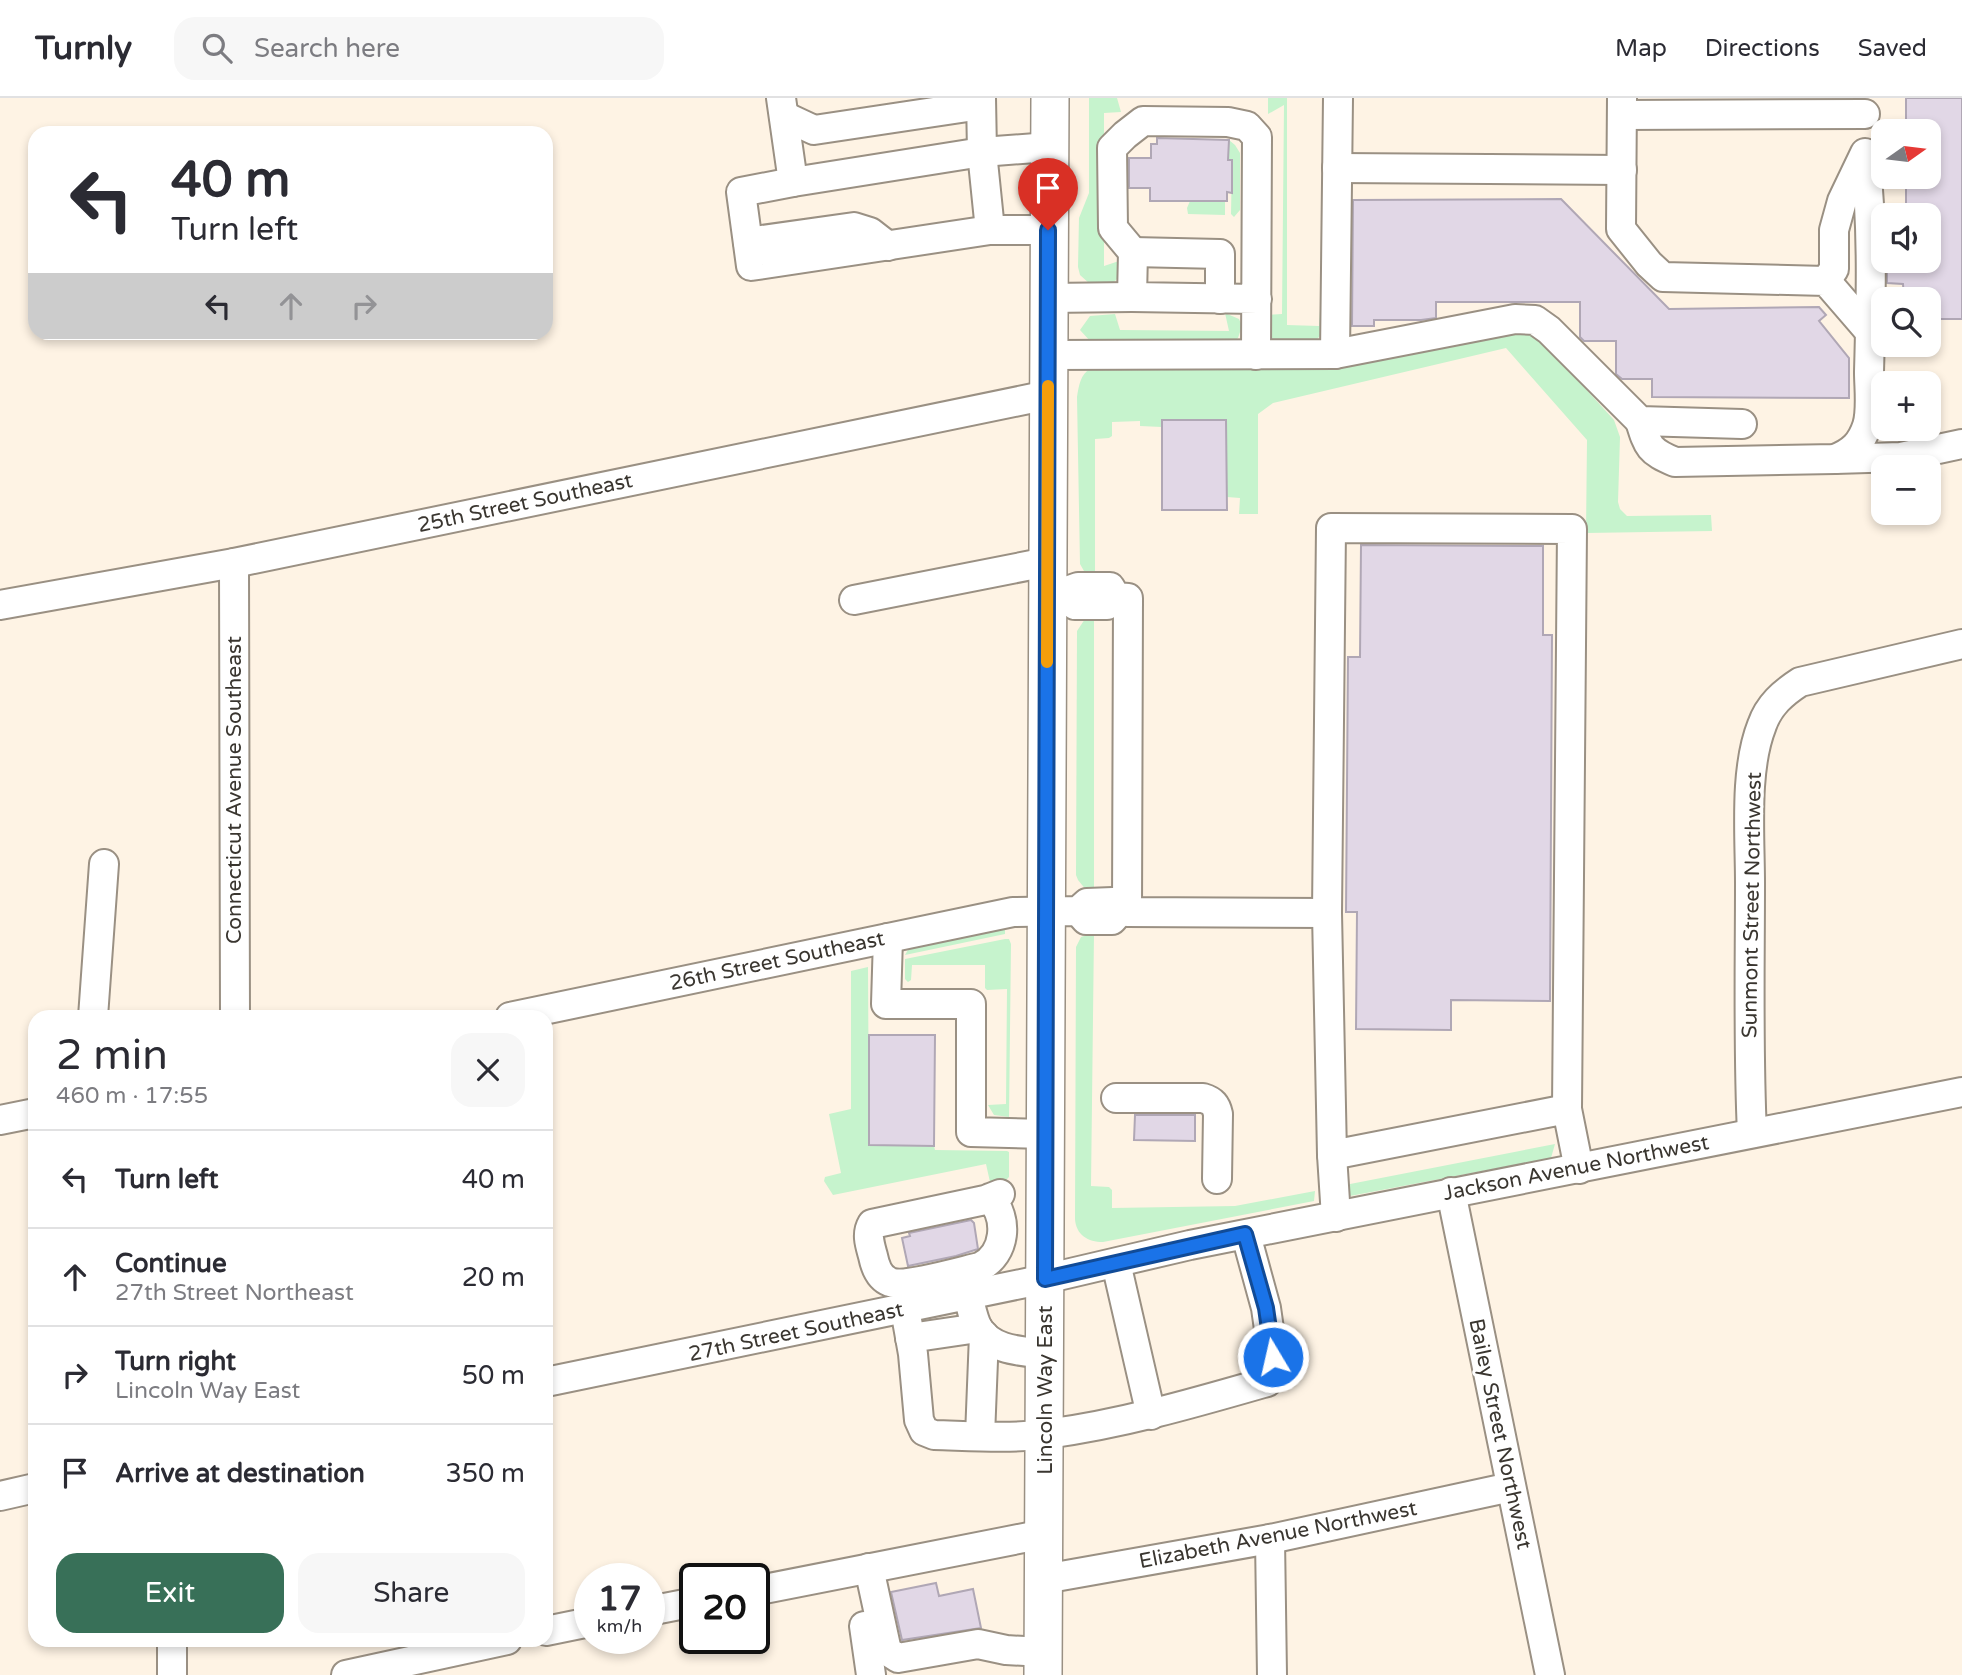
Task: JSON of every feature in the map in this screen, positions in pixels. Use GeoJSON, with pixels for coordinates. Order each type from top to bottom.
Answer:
{"type":"FeatureCollection","features":[{"type":"Feature","properties":{"kind":"main road","name":"Lincoln Way East"},"geometry":{"type":"LineString","coordinates":[[1043,1663],[1045,1134],[1061,911],[1048,394],[1050,98]]}},
{"type":"Feature","properties":{"kind":"street"},"geometry":{"type":"LineString","coordinates":[[1335,354],[1338,98]]}},
{"type":"Feature","properties":{"kind":"street"},"geometry":{"type":"LineString","coordinates":[[783,107],[814,130],[981,101],[982,152],[990,230]]}},
{"type":"Feature","properties":{"kind":"street"},"geometry":{"type":"LineString","coordinates":[[1835,459],[1849,454],[1856,447],[1868,424],[1870,332],[1869,192],[1865,156],[1865,106],[1622,106],[1621,229],[1663,277],[1826,281],[1870,332]]}},
{"type":"Feature","properties":{"kind":"street"},"geometry":{"type":"LineString","coordinates":[[783,107],[793,182]]}},
{"type":"Feature","properties":{"kind":"street"},"geometry":{"type":"LineString","coordinates":[[1132,298],[1133,252],[1113,228],[1112,148],[1143,121],[1228,110],[1257,137],[1256,355]]}},
{"type":"Feature","properties":{"kind":"street"},"geometry":{"type":"LineString","coordinates":[[1125,135],[1222,136],[1233,138],[1241,145],[1245,158],[1245,287],[1257,299]]}},
{"type":"Feature","properties":{"kind":"street"},"geometry":{"type":"LineString","coordinates":[[1048,230],[990,230],[751,266],[741,192],[982,152],[1049,147]]}},
{"type":"Feature","properties":{"kind":"street"},"geometry":{"type":"LineString","coordinates":[[1826,281],[1834,270],[1834,230],[1842,201],[1865,156]]}},
{"type":"Feature","properties":{"kind":"street"},"geometry":{"type":"LineString","coordinates":[[1337,168],[1622,170]]}},
{"type":"Feature","properties":{"kind":"street"},"geometry":{"type":"LineString","coordinates":[[1133,252],[1220,254],[1220,299]]}},
{"type":"Feature","properties":{"kind":"street"},"geometry":{"type":"LineString","coordinates":[[1048,298],[1257,299]]}},
{"type":"Feature","properties":{"kind":"street"},"geometry":{"type":"LineString","coordinates":[[1048,355],[1335,354],[1515,319],[1535,320],[1549,330],[1640,421],[1647,445],[1655,453],[1675,462],[1901,457],[1962,444]]}},
{"type":"Feature","properties":{"kind":"street","name":"25th Street Southeast"},"geometry":{"type":"LineString","coordinates":[[0,604],[234,563],[1048,394]]}},
{"type":"Feature","properties":{"kind":"street"},"geometry":{"type":"LineString","coordinates":[[1640,421],[1742,424]]}},
{"type":"Feature","properties":{"kind":"street"},"geometry":{"type":"LineString","coordinates":[[1336,1217],[1332,1155],[1327,913],[1331,528],[1572,529],[1567,1109],[1579,1169]]}},
{"type":"Feature","properties":{"kind":"street","name":"Connecticut Avenue Southeast"},"geometry":{"type":"LineString","coordinates":[[234,563],[235,1010]]}},
{"type":"Feature","properties":{"kind":"street"},"geometry":{"type":"LineString","coordinates":[[854,600],[1052,583],[1078,587],[1110,587],[1116,597],[1128,597],[1123,911]]}},
{"type":"Feature","properties":{"kind":"street","name":"Sunmont Street Northwest"},"geometry":{"type":"LineString","coordinates":[[1752,1133],[1749,1077],[1752,782],[1755,752],[1762,724],[1778,698],[1800,682],[1962,644]]}},
{"type":"Feature","properties":{"kind":"street"},"geometry":{"type":"LineString","coordinates":[[94,1010],[104,864]]}},
{"type":"Feature","properties":{"kind":"street","name":"26th Street Southeast"},"geometry":{"type":"LineString","coordinates":[[543,1010],[1013,912],[1061,911],[1086,920],[1112,920],[1123,911],[1327,913]]}},
{"type":"Feature","properties":{"kind":"street"},"geometry":{"type":"LineString","coordinates":[[888,938],[886,1004],[971,1004],[971,1132],[1045,1134]]}},
{"type":"Feature","properties":{"kind":"street","name":"Jackson Avenue Northwest"},"geometry":{"type":"LineString","coordinates":[[1116,1263],[1189,1245],[1451,1192],[1962,1092]]}},
{"type":"Feature","properties":{"kind":"street"},"geometry":{"type":"LineString","coordinates":[[1116,1098],[1210,1100],[1216,1105],[1218,1114],[1217,1179]]}},
{"type":"Feature","properties":{"kind":"street"},"geometry":{"type":"LineString","coordinates":[[1332,1155],[1567,1109]]}},
{"type":"Feature","properties":{"kind":"street"},"geometry":{"type":"LineString","coordinates":[[0,1120],[28,1114]]}},
{"type":"Feature","properties":{"kind":"street","name":"Bailey Street Northwest"},"geometry":{"type":"LineString","coordinates":[[1451,1192],[1550,1675]]}},
{"type":"Feature","properties":{"kind":"street"},"geometry":{"type":"LineString","coordinates":[[995,1196],[1002,1231],[1000,1245],[988,1263],[907,1283],[893,1283],[881,1276],[869,1236],[872,1224],[995,1196]]}},
{"type":"Feature","properties":{"kind":"street"},"geometry":{"type":"LineString","coordinates":[[905,1309],[919,1420],[924,1431],[934,1435],[1045,1434],[1151,1415],[1266,1382],[1273,1357],[1266,1308],[1245,1234]]}},
{"type":"Feature","properties":{"kind":"street"},"geometry":{"type":"LineString","coordinates":[[1116,1263],[1151,1415]]}},
{"type":"Feature","properties":{"kind":"street","name":"27th Street Southeast"},"geometry":{"type":"LineString","coordinates":[[553,1381],[1116,1263]]}},
{"type":"Feature","properties":{"kind":"street"},"geometry":{"type":"LineString","coordinates":[[968,1296],[981,1331],[980,1436]]}},
{"type":"Feature","properties":{"kind":"street"},"geometry":{"type":"LineString","coordinates":[[910,1338],[981,1331],[1007,1349],[1045,1354]]}},
{"type":"Feature","properties":{"kind":"street","name":"Elizabeth Avenue Northwest"},"geometry":{"type":"LineString","coordinates":[[1044,1579],[1270,1539],[1511,1487]]}},
{"type":"Feature","properties":{"kind":"street"},"geometry":{"type":"LineString","coordinates":[[0,1496],[28,1490]]}},
{"type":"Feature","properties":{"kind":"street"},"geometry":{"type":"LineString","coordinates":[[770,1588],[1044,1534]]}},
{"type":"Feature","properties":{"kind":"street"},"geometry":{"type":"LineString","coordinates":[[1270,1539],[1272,1675]]}},
{"type":"Feature","properties":{"kind":"street"},"geometry":{"type":"LineString","coordinates":[[862,1570],[887,1651],[880,1666]]}},
{"type":"Feature","properties":{"kind":"street"},"geometry":{"type":"LineString","coordinates":[[553,1630],[574,1625]]}},
{"type":"Feature","properties":{"kind":"street"},"geometry":{"type":"LineString","coordinates":[[880,1666],[978,1644],[1043,1663]]}},
{"type":"Feature","properties":{"kind":"street"},"geometry":{"type":"LineString","coordinates":[[346,1675],[475,1647]]}},
{"type":"Feature","properties":{"kind":"green space"},"geometry":{"type":"Polygon","coordinates":[[[1089,98],[1117,98],[1121,112],[1104,113],[1104,266],[1119,261],[1119,275],[1109,284],[1090,284],[1080,275],[1078,267],[1079,218],[1089,193],[1089,98]]]}},
{"type":"Feature","properties":{"kind":"green space"},"geometry":{"type":"Polygon","coordinates":[[[1268,98],[1287,98],[1287,325],[1319,326],[1320,310],[1323,311],[1323,332],[1314,343],[1273,342],[1268,336],[1265,315],[1282,314],[1284,105],[1268,114],[1268,98]]]}},
{"type":"Feature","properties":{"kind":"green space"},"geometry":{"type":"Polygon","coordinates":[[[1229,140],[1240,153],[1240,210],[1234,217],[1231,214],[1232,160],[1228,160],[1229,140]]]}},
{"type":"Feature","properties":{"kind":"green space"},"geometry":{"type":"Polygon","coordinates":[[[1190,201],[1225,201],[1225,215],[1188,214],[1190,201]]]}},
{"type":"Feature","properties":{"kind":"green space"},"geometry":{"type":"Polygon","coordinates":[[[1225,313],[1239,319],[1242,326],[1238,338],[1227,345],[1091,342],[1080,330],[1090,316],[1115,314],[1120,330],[1229,331],[1225,313]]]}},
{"type":"Feature","properties":{"kind":"green space"},"geometry":{"type":"Polygon","coordinates":[[[1524,329],[1542,341],[1614,420],[1620,437],[1620,509],[1627,516],[1711,515],[1712,531],[1586,533],[1587,440],[1506,348],[1273,403],[1258,414],[1258,514],[1239,514],[1240,498],[1227,497],[1226,420],[1163,420],[1162,427],[1140,426],[1140,421],[1112,422],[1112,436],[1095,439],[1095,573],[1084,571],[1080,564],[1077,397],[1082,377],[1091,368],[1524,329]]]}},
{"type":"Feature","properties":{"kind":"green space"},"geometry":{"type":"Polygon","coordinates":[[[1094,617],[1094,891],[1087,891],[1076,875],[1077,631],[1085,619],[1094,617]]]}},
{"type":"Feature","properties":{"kind":"green space"},"geometry":{"type":"Polygon","coordinates":[[[1005,928],[1005,934],[905,955],[909,948],[1005,928]]]}},
{"type":"Feature","properties":{"kind":"green space"},"geometry":{"type":"Polygon","coordinates":[[[1094,933],[1091,1186],[1109,1187],[1112,1190],[1112,1208],[1235,1206],[1315,1191],[1314,1201],[1103,1242],[1092,1241],[1080,1233],[1075,1219],[1076,947],[1081,937],[1094,933]]]}},
{"type":"Feature","properties":{"kind":"green space"},"geometry":{"type":"Polygon","coordinates":[[[1009,939],[1011,944],[1009,1117],[994,1115],[988,1105],[1006,1104],[1007,989],[985,988],[985,965],[912,965],[911,980],[908,982],[905,979],[905,959],[1009,939]]]}},
{"type":"Feature","properties":{"kind":"green space"},"geometry":{"type":"Polygon","coordinates":[[[868,967],[869,1145],[934,1146],[935,1150],[1007,1151],[1009,1177],[1000,1186],[990,1182],[986,1164],[833,1195],[824,1181],[825,1177],[841,1173],[829,1114],[851,1109],[851,971],[868,967]]]}},
{"type":"Feature","properties":{"kind":"green space"},"geometry":{"type":"Polygon","coordinates":[[[1555,1144],[1551,1158],[1350,1196],[1345,1185],[1555,1144]]]}},
{"type":"Feature","properties":{"kind":"building"},"geometry":{"type":"Polygon","coordinates":[[[1906,98],[1962,98],[1962,319],[1941,319],[1941,287],[1903,287],[1903,284],[1887,283],[1887,273],[1941,273],[1941,203],[1906,203],[1906,189],[1941,189],[1941,119],[1906,119],[1906,98]]]}},
{"type":"Feature","properties":{"kind":"building"},"geometry":{"type":"Polygon","coordinates":[[[1157,138],[1229,140],[1228,160],[1232,160],[1232,193],[1227,192],[1227,201],[1150,201],[1150,188],[1129,188],[1129,158],[1151,158],[1151,144],[1157,144],[1157,138]]]}},
{"type":"Feature","properties":{"kind":"building"},"geometry":{"type":"Polygon","coordinates":[[[1561,199],[1669,309],[1819,307],[1826,315],[1819,321],[1849,358],[1849,398],[1652,397],[1652,379],[1622,379],[1616,374],[1616,341],[1584,341],[1580,337],[1580,302],[1436,302],[1436,318],[1374,320],[1374,326],[1352,326],[1353,200],[1561,199]]]}},
{"type":"Feature","properties":{"kind":"building"},"geometry":{"type":"Polygon","coordinates":[[[1162,420],[1226,420],[1227,510],[1162,510],[1162,420]]]}},
{"type":"Feature","properties":{"kind":"building"},"geometry":{"type":"Polygon","coordinates":[[[1361,545],[1543,546],[1543,635],[1552,635],[1550,1001],[1451,1000],[1451,1030],[1356,1029],[1357,912],[1346,912],[1348,657],[1360,657],[1361,545]]]}},
{"type":"Feature","properties":{"kind":"building"},"geometry":{"type":"Polygon","coordinates":[[[869,1035],[935,1035],[934,1146],[869,1145],[869,1035]]]}},
{"type":"Feature","properties":{"kind":"building"},"geometry":{"type":"Polygon","coordinates":[[[1135,1115],[1195,1115],[1195,1141],[1134,1140],[1135,1115]]]}},
{"type":"Feature","properties":{"kind":"building"},"geometry":{"type":"Polygon","coordinates":[[[971,1220],[974,1223],[978,1249],[908,1266],[902,1238],[910,1236],[909,1233],[971,1220]]]}},
{"type":"Feature","properties":{"kind":"building"},"geometry":{"type":"Polygon","coordinates":[[[936,1583],[939,1596],[973,1589],[981,1628],[902,1640],[891,1592],[936,1583]]]}},
{"type":"Feature","properties":{"kind":"slow traffic"},"geometry":{"type":"LineString","coordinates":[[1047,662],[1048,386]]}},
{"type":"Feature","properties":{"kind":"route"},"geometry":{"type":"LineString","coordinates":[[1048,230],[1045,1279],[1245,1234],[1266,1308],[1273,1357]]}}]}
